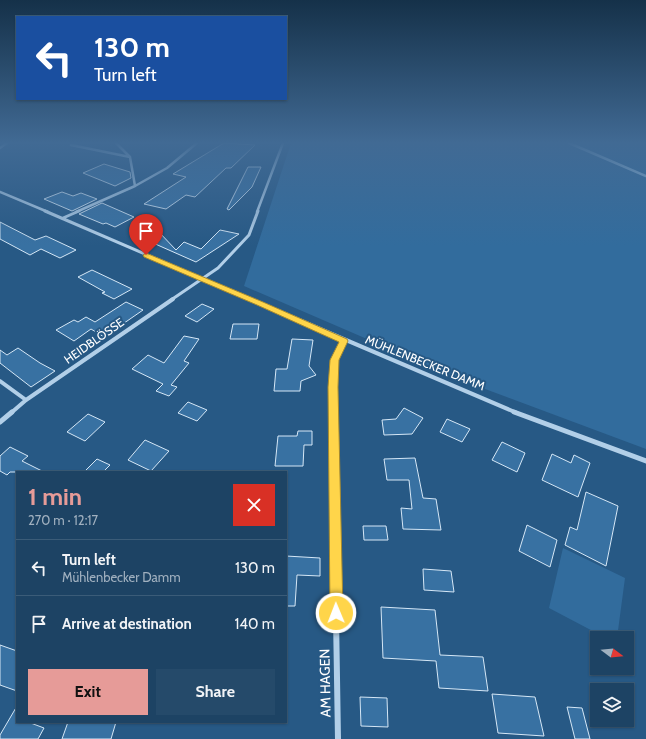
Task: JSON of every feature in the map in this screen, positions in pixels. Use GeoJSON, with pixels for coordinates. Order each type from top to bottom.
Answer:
{"type":"FeatureCollection","features":[{"type":"Feature","properties":{"kind":"street"},"geometry":{"type":"LineString","coordinates":[[134,177],[135,186]]}},
{"type":"Feature","properties":{"kind":"street"},"geometry":{"type":"LineString","coordinates":[[63,218],[135,186],[150,177]]}},
{"type":"Feature","properties":{"kind":"street","name":"HEIDBLÖSSE"},"geometry":{"type":"LineString","coordinates":[[0,422],[26,400],[218,268],[249,235],[270,177]]}},
{"type":"Feature","properties":{"kind":"street","name":"MÜHLENBECKER DAMM"},"geometry":{"type":"LineString","coordinates":[[0,192],[63,218],[202,280],[260,303],[344,341],[592,442],[646,461]]}},
{"type":"Feature","properties":{"kind":"street","name":"AM HAGEN"},"geometry":{"type":"LineString","coordinates":[[338,739],[333,387],[335,360],[344,341]]}},
{"type":"Feature","properties":{"kind":"street"},"geometry":{"type":"LineString","coordinates":[[0,381],[26,400]]}},
{"type":"Feature","properties":{"kind":"shaded area"},"geometry":{"type":"Polygon","coordinates":[[[280,177],[646,177],[646,449],[469,383],[244,286],[280,177]]]}},
{"type":"Feature","properties":{"kind":"shaded area"},"geometry":{"type":"Polygon","coordinates":[[[563,548],[625,578],[618,631],[593,631],[549,608],[563,548]]]}},
{"type":"Feature","properties":{"kind":"building"},"geometry":{"type":"Polygon","coordinates":[[[94,177],[131,177],[115,186],[94,177]]]}},
{"type":"Feature","properties":{"kind":"building"},"geometry":{"type":"Polygon","coordinates":[[[185,177],[216,177],[195,197],[186,195],[166,209],[144,204],[185,177]]]}},
{"type":"Feature","properties":{"kind":"building"},"geometry":{"type":"Polygon","coordinates":[[[243,177],[256,177],[252,187],[229,210],[227,209],[243,177]]]}},
{"type":"Feature","properties":{"kind":"building"},"geometry":{"type":"Polygon","coordinates":[[[62,192],[73,196],[81,193],[97,199],[72,211],[44,199],[62,192]]]}},
{"type":"Feature","properties":{"kind":"building"},"geometry":{"type":"Polygon","coordinates":[[[102,203],[134,217],[115,227],[106,223],[103,224],[79,214],[102,203]]]}},
{"type":"Feature","properties":{"kind":"building"},"geometry":{"type":"Polygon","coordinates":[[[0,222],[35,240],[46,236],[76,250],[60,258],[41,249],[30,255],[0,239],[0,222]]]}},
{"type":"Feature","properties":{"kind":"building"},"geometry":{"type":"Polygon","coordinates":[[[220,230],[239,234],[196,262],[144,239],[158,231],[176,250],[184,242],[201,249],[220,230]]]}},
{"type":"Feature","properties":{"kind":"building"},"geometry":{"type":"Polygon","coordinates":[[[92,270],[132,289],[114,299],[102,293],[105,292],[78,277],[92,270]]]}},
{"type":"Feature","properties":{"kind":"building"},"geometry":{"type":"Polygon","coordinates":[[[126,302],[143,310],[104,337],[91,329],[74,341],[56,330],[74,320],[78,322],[86,317],[95,322],[126,302]]]}},
{"type":"Feature","properties":{"kind":"building"},"geometry":{"type":"Polygon","coordinates":[[[202,304],[214,309],[197,322],[185,316],[202,304]]]}},
{"type":"Feature","properties":{"kind":"building"},"geometry":{"type":"Polygon","coordinates":[[[233,324],[259,324],[257,339],[230,339],[233,324]]]}},
{"type":"Feature","properties":{"kind":"building"},"geometry":{"type":"Polygon","coordinates":[[[184,336],[199,339],[184,361],[189,363],[171,385],[177,387],[169,396],[156,391],[163,384],[132,369],[148,355],[164,363],[184,336]]]}},
{"type":"Feature","properties":{"kind":"building"},"geometry":{"type":"Polygon","coordinates":[[[292,339],[313,340],[309,366],[316,375],[301,381],[300,391],[274,391],[276,369],[287,369],[292,339]]]}},
{"type":"Feature","properties":{"kind":"building"},"geometry":{"type":"Polygon","coordinates":[[[18,348],[55,371],[31,387],[0,363],[0,350],[7,355],[18,348]]]}},
{"type":"Feature","properties":{"kind":"building"},"geometry":{"type":"Polygon","coordinates":[[[188,402],[207,410],[197,421],[178,413],[188,402]]]}},
{"type":"Feature","properties":{"kind":"building"},"geometry":{"type":"Polygon","coordinates":[[[404,408],[423,418],[412,434],[384,435],[382,420],[396,419],[404,408]]]}},
{"type":"Feature","properties":{"kind":"building"},"geometry":{"type":"Polygon","coordinates":[[[88,414],[105,422],[85,441],[67,432],[88,414]]]}},
{"type":"Feature","properties":{"kind":"building"},"geometry":{"type":"Polygon","coordinates":[[[447,419],[470,429],[462,442],[440,432],[447,419]]]}},
{"type":"Feature","properties":{"kind":"building"},"geometry":{"type":"Polygon","coordinates":[[[298,431],[312,431],[312,445],[304,445],[303,466],[275,466],[278,436],[297,436],[298,431]]]}},
{"type":"Feature","properties":{"kind":"building"},"geometry":{"type":"Polygon","coordinates":[[[145,440],[169,451],[151,471],[128,460],[145,440]]]}},
{"type":"Feature","properties":{"kind":"building"},"geometry":{"type":"Polygon","coordinates":[[[502,442],[525,453],[517,472],[492,460],[502,442]]]}},
{"type":"Feature","properties":{"kind":"building"},"geometry":{"type":"Polygon","coordinates":[[[10,447],[28,456],[22,461],[42,471],[16,471],[10,472],[7,475],[0,471],[0,456],[10,447]]]}},
{"type":"Feature","properties":{"kind":"building"},"geometry":{"type":"Polygon","coordinates":[[[552,454],[571,463],[574,455],[590,463],[578,497],[542,480],[552,454]]]}},
{"type":"Feature","properties":{"kind":"building"},"geometry":{"type":"Polygon","coordinates":[[[415,458],[423,498],[436,499],[441,530],[403,529],[401,508],[412,509],[409,480],[387,480],[384,459],[415,458]]]}},
{"type":"Feature","properties":{"kind":"building"},"geometry":{"type":"Polygon","coordinates":[[[97,459],[110,465],[104,471],[85,471],[97,459]]]}},
{"type":"Feature","properties":{"kind":"building"},"geometry":{"type":"Polygon","coordinates":[[[586,492],[618,506],[606,566],[565,545],[570,527],[577,530],[586,492]]]}},
{"type":"Feature","properties":{"kind":"building"},"geometry":{"type":"Polygon","coordinates":[[[527,525],[557,540],[550,567],[519,551],[527,525]]]}},
{"type":"Feature","properties":{"kind":"building"},"geometry":{"type":"Polygon","coordinates":[[[363,526],[386,526],[388,540],[364,540],[363,526]]]}},
{"type":"Feature","properties":{"kind":"building"},"geometry":{"type":"Polygon","coordinates":[[[287,556],[320,558],[320,576],[297,575],[295,606],[287,606],[287,556]]]}},
{"type":"Feature","properties":{"kind":"building"},"geometry":{"type":"Polygon","coordinates":[[[423,569],[451,571],[454,592],[424,590],[423,569]]]}},
{"type":"Feature","properties":{"kind":"building"},"geometry":{"type":"Polygon","coordinates":[[[381,607],[435,610],[440,655],[483,657],[488,691],[439,688],[436,661],[383,658],[381,607]]]}},
{"type":"Feature","properties":{"kind":"building"},"geometry":{"type":"Polygon","coordinates":[[[0,645],[16,651],[16,691],[0,685],[0,645]]]}},
{"type":"Feature","properties":{"kind":"building"},"geometry":{"type":"Polygon","coordinates":[[[492,694],[535,697],[544,736],[498,733],[492,694]]]}},
{"type":"Feature","properties":{"kind":"building"},"geometry":{"type":"Polygon","coordinates":[[[360,697],[387,698],[388,727],[361,726],[360,697]]]}},
{"type":"Feature","properties":{"kind":"building"},"geometry":{"type":"Polygon","coordinates":[[[567,707],[582,708],[590,739],[575,739],[567,707]]]}},
{"type":"Feature","properties":{"kind":"building"},"geometry":{"type":"Polygon","coordinates":[[[16,708],[16,723],[31,723],[44,728],[38,739],[0,739],[0,735],[16,708]]]}},
{"type":"Feature","properties":{"kind":"building"},"geometry":{"type":"Polygon","coordinates":[[[68,723],[116,723],[111,739],[62,739],[68,723]]]}},
{"type":"Feature","properties":{"kind":"route"},"geometry":{"type":"LineString","coordinates":[[146,255],[202,280],[260,303],[344,341],[335,360],[333,387],[336,613]]}}]}
